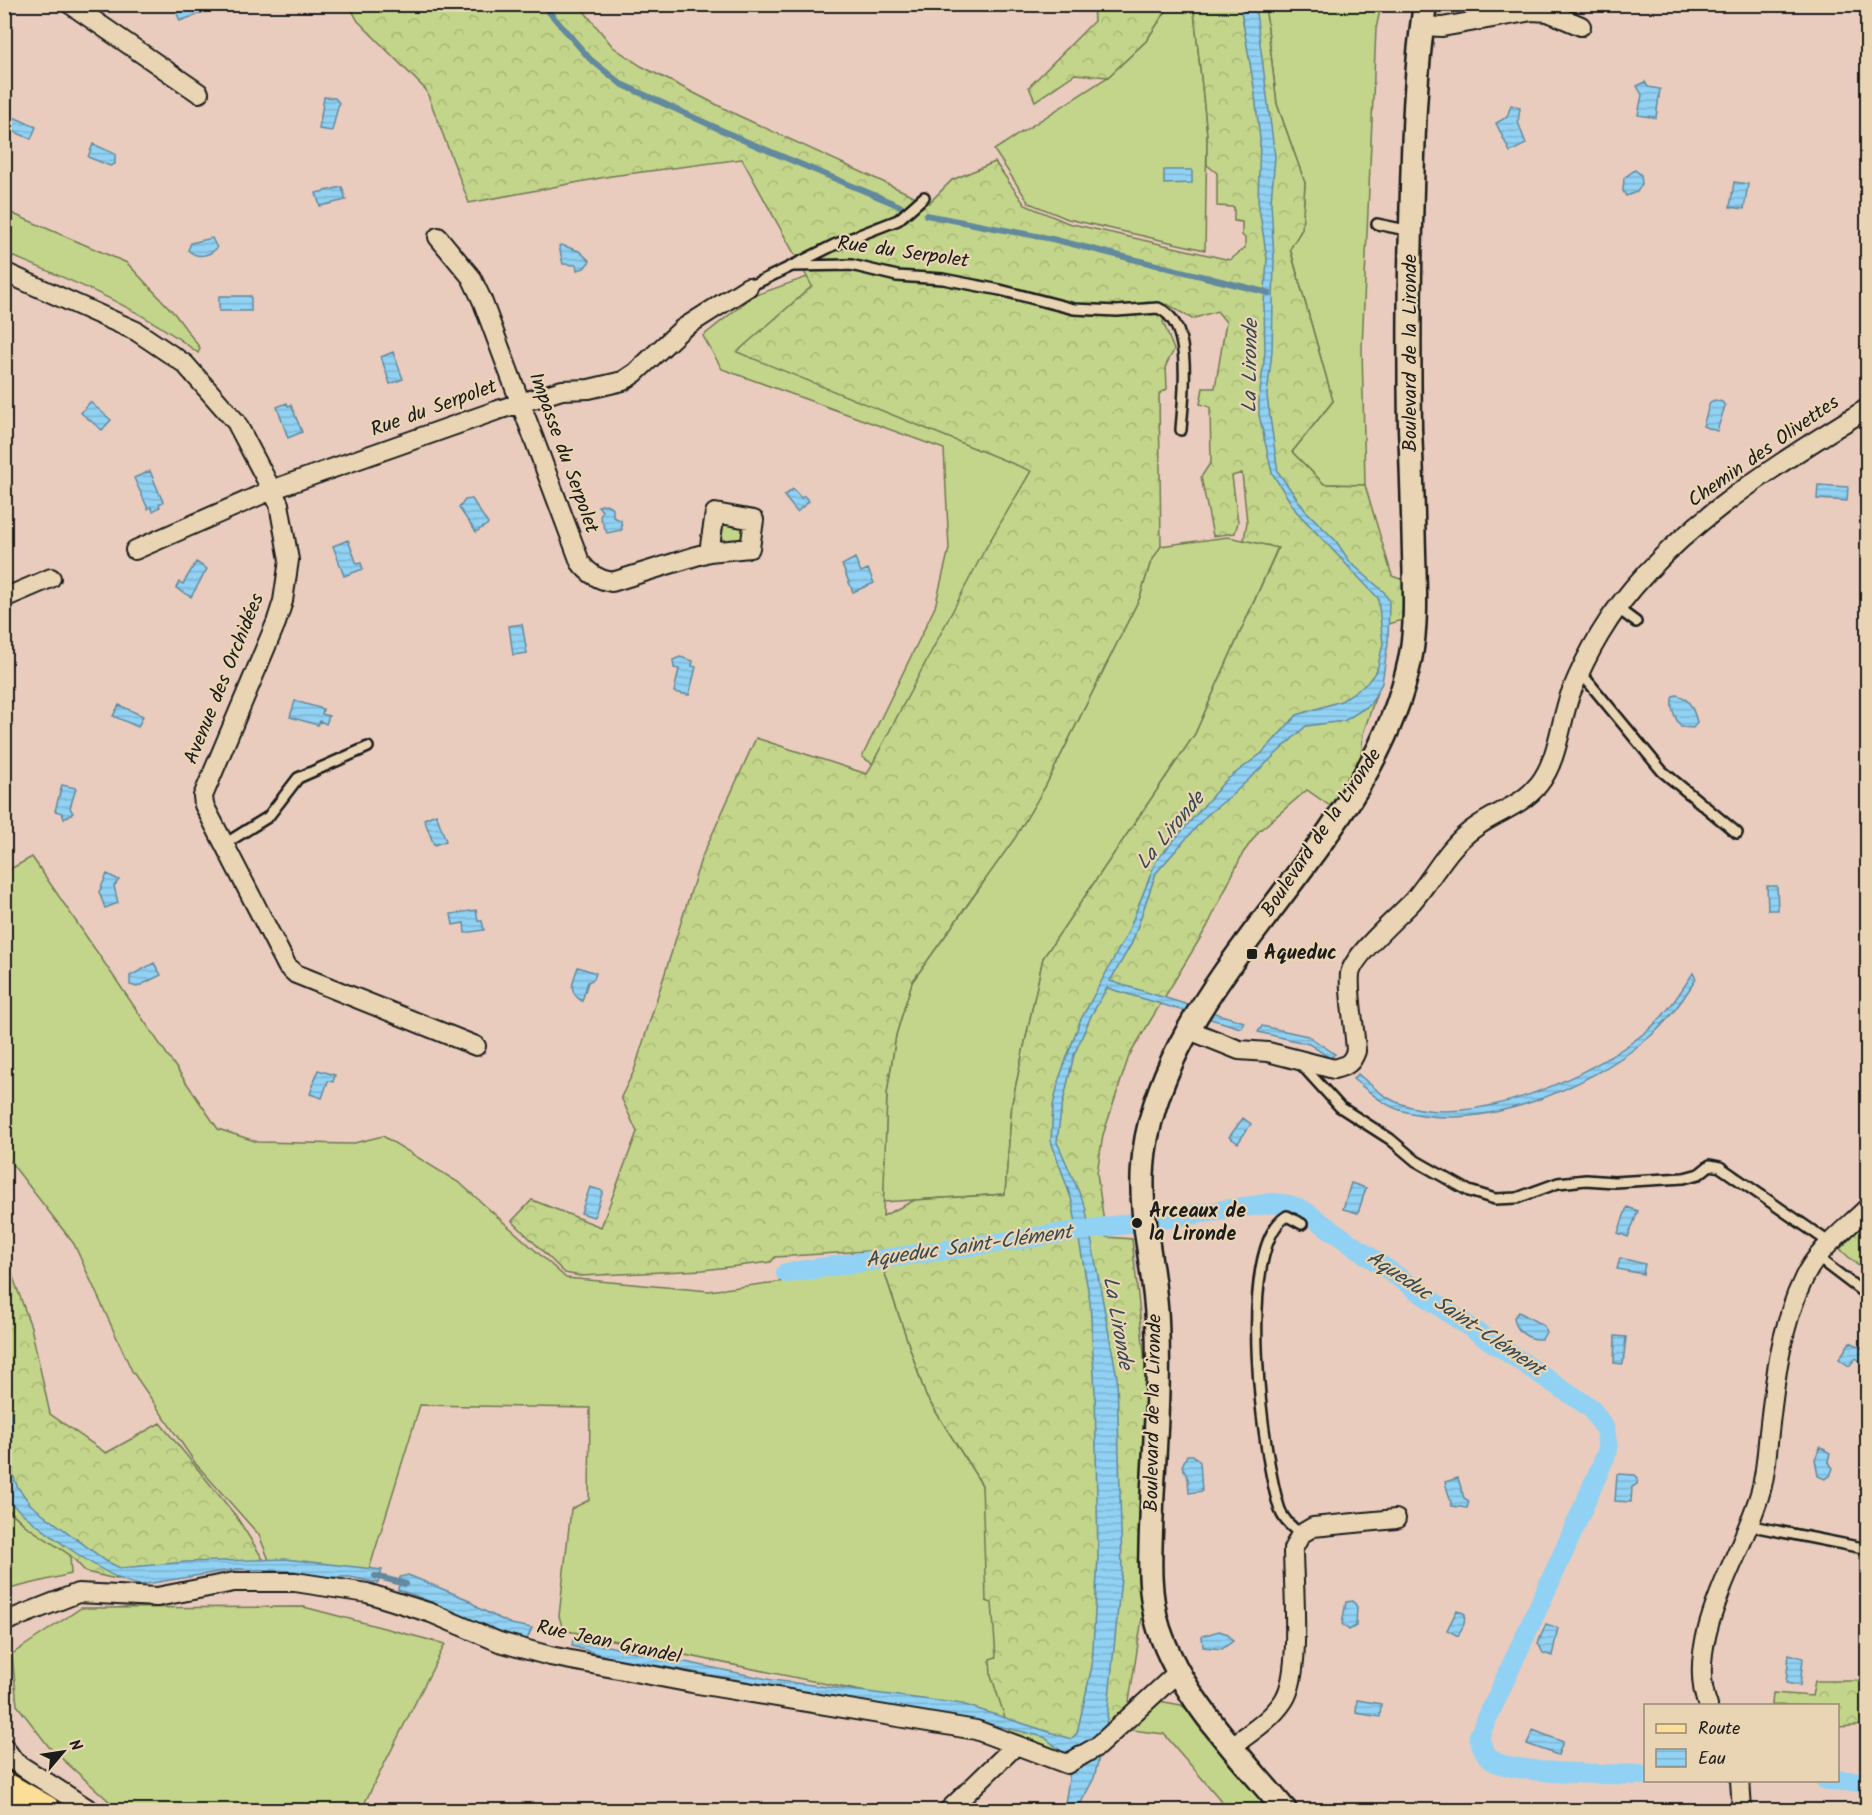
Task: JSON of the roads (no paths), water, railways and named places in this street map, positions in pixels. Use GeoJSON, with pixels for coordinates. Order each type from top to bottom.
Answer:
{"type":"FeatureCollection","features":[{"type":"Feature","properties":{"kind":"main road"},"geometry":{"type":"LineString","coordinates":[[4,1786],[46,1810]]}},
{"type":"Feature","properties":{"kind":"street"},"geometry":{"type":"LineString","coordinates":[[70,4],[199,93]]}},
{"type":"Feature","properties":{"kind":"street"},"geometry":{"type":"LineString","coordinates":[[1424,15],[1442,27],[1532,11],[1548,12],[1581,26]]}},
{"type":"Feature","properties":{"kind":"street","name":"Boulevard de la Lironde"},"geometry":{"type":"LineString","coordinates":[[1285,1810],[1232,1746],[1179,1672],[1161,1635],[1152,1588],[1150,1561],[1158,1376],[1157,1317],[1146,1233],[1142,1169],[1146,1141],[1157,1101],[1177,1050],[1359,783],[1385,738],[1402,694],[1414,628],[1407,315],[1414,106],[1424,15]]}},
{"type":"Feature","properties":{"kind":"street","name":"Impasse du Serpolet"},"geometry":{"type":"LineString","coordinates":[[438,237],[471,277],[585,570],[603,581],[612,582],[709,552]]}},
{"type":"Feature","properties":{"kind":"street","name":"Avenue des Orchidées"},"geometry":{"type":"LineString","coordinates":[[4,272],[136,331],[185,364],[236,422],[274,489],[284,520],[289,560],[283,601],[264,654],[203,796],[204,805],[287,966],[296,974],[320,986],[476,1046]]}},
{"type":"Feature","properties":{"kind":"street","name":"Rue du Serpolet"},"geometry":{"type":"LineString","coordinates":[[135,550],[274,489],[520,403],[562,390],[590,389],[623,381],[635,373],[682,329],[748,287]]}},
{"type":"Feature","properties":{"kind":"street","name":"Chemin des Olivettes"},"geometry":{"type":"LineString","coordinates":[[1189,1030],[1239,1050],[1268,1052],[1334,1069],[1345,1067],[1353,1061],[1356,1051],[1350,973],[1370,946],[1412,902],[1446,853],[1477,826],[1525,800],[1541,782],[1551,763],[1571,694],[1599,634],[1617,608],[1649,569],[1724,503],[1868,408]]}},
{"type":"Feature","properties":{"kind":"street"},"geometry":{"type":"LineString","coordinates":[[4,598],[51,578]]}},
{"type":"Feature","properties":{"kind":"street"},"geometry":{"type":"LineString","coordinates":[[1707,1704],[1701,1679],[1705,1644],[1761,1489],[1775,1378],[1791,1307],[1805,1275],[1818,1258],[1830,1243],[1868,1207]]}},
{"type":"Feature","properties":{"kind":"street"},"geometry":{"type":"LineString","coordinates":[[1232,1746],[1277,1710],[1290,1686],[1294,1651],[1293,1549],[1301,1534],[1313,1527],[1396,1519]]}},
{"type":"Feature","properties":{"kind":"street","name":"Rue Jean Grandel"},"geometry":{"type":"LineString","coordinates":[[4,1622],[78,1593],[157,1597],[234,1582],[295,1582],[367,1593],[430,1613],[499,1642],[550,1656],[692,1683],[976,1730],[1066,1764],[1086,1754],[1179,1672]]}},
{"type":"Feature","properties":{"kind":"street"},"geometry":{"type":"LineString","coordinates":[[949,1810],[1015,1746]]}},
{"type":"Feature","properties":{"kind":"street"},"geometry":{"type":"LineString","coordinates":[[4,1747],[15,1762],[90,1810]]}},
{"type":"Feature","properties":{"kind":"street"},"geometry":{"type":"LineString","coordinates":[[1740,1782],[1742,1810]]}},
{"type":"Feature","properties":{"kind":"lane"},"geometry":{"type":"LineString","coordinates":[[792,266],[834,244],[898,220],[924,197]]}},
{"type":"Feature","properties":{"kind":"lane"},"geometry":{"type":"LineString","coordinates":[[1377,224],[1411,231]]}},
{"type":"Feature","properties":{"kind":"lane","name":"Rue du Serpolet"},"geometry":{"type":"LineString","coordinates":[[748,287],[792,266],[851,265],[897,276],[943,279],[1000,290],[1074,309],[1162,310],[1173,319],[1183,348],[1181,430]]}},
{"type":"Feature","properties":{"kind":"lane"},"geometry":{"type":"LineString","coordinates":[[1617,608],[1636,622]]}},
{"type":"Feature","properties":{"kind":"lane"},"geometry":{"type":"LineString","coordinates":[[1581,673],[1662,771],[1737,833]]}},
{"type":"Feature","properties":{"kind":"lane"},"geometry":{"type":"LineString","coordinates":[[223,845],[268,817],[298,778],[368,747]]}},
{"type":"Feature","properties":{"kind":"lane"},"geometry":{"type":"LineString","coordinates":[[1295,1058],[1340,1107],[1390,1139],[1416,1161],[1469,1191],[1496,1199],[1516,1198],[1558,1183],[1684,1178],[1699,1174],[1710,1165],[1720,1167],[1830,1243]]}},
{"type":"Feature","properties":{"kind":"lane"},"geometry":{"type":"LineString","coordinates":[[1301,1534],[1289,1525],[1280,1512],[1258,1381],[1256,1329],[1261,1274],[1269,1240],[1274,1230],[1287,1216],[1302,1224]]}},
{"type":"Feature","properties":{"kind":"lane"},"geometry":{"type":"LineString","coordinates":[[1818,1258],[1868,1296]]}},
{"type":"Feature","properties":{"kind":"lane"},"geometry":{"type":"LineString","coordinates":[[1747,1526],[1868,1549]]}},
{"type":"Feature","properties":{"kind":"water"},"geometry":{"type":"Polygon","coordinates":[[[193,5],[216,5],[217,7],[180,21],[176,11],[193,5]]]}},
{"type":"Feature","properties":{"kind":"water"},"geometry":{"type":"Polygon","coordinates":[[[1240,5],[1255,5],[1275,157],[1271,201],[1274,260],[1272,351],[1267,396],[1278,472],[1305,510],[1336,541],[1350,562],[1384,592],[1389,601],[1388,643],[1382,683],[1370,705],[1344,721],[1306,726],[1232,795],[1207,815],[1156,873],[1132,943],[1110,981],[1244,1022],[1241,1028],[1107,988],[1092,1014],[1074,1055],[1061,1111],[1057,1142],[1085,1206],[1117,1377],[1122,1568],[1106,1728],[1094,1778],[1077,1810],[1064,1810],[1073,1753],[1066,1755],[1044,1737],[986,1723],[608,1657],[572,1646],[573,1639],[772,1680],[962,1704],[1071,1739],[1077,1733],[1092,1666],[1098,1556],[1095,1393],[1090,1301],[1072,1201],[1051,1141],[1053,1106],[1059,1079],[1080,1021],[1128,932],[1156,861],[1225,781],[1262,753],[1297,715],[1341,701],[1367,683],[1377,670],[1383,644],[1378,598],[1296,511],[1272,473],[1259,415],[1265,352],[1264,304],[1267,259],[1258,201],[1260,139],[1240,5]]]}},
{"type":"Feature","properties":{"kind":"water"},"geometry":{"type":"Polygon","coordinates":[[[1645,82],[1648,87],[1660,89],[1656,118],[1638,115],[1642,95],[1637,86],[1645,82]]]}},
{"type":"Feature","properties":{"kind":"water"},"geometry":{"type":"Polygon","coordinates":[[[324,97],[335,98],[339,103],[332,131],[319,129],[324,97]]]}},
{"type":"Feature","properties":{"kind":"water"},"geometry":{"type":"Polygon","coordinates":[[[1511,105],[1520,108],[1518,122],[1526,144],[1510,152],[1496,123],[1507,117],[1511,105]]]}},
{"type":"Feature","properties":{"kind":"water"},"geometry":{"type":"Polygon","coordinates":[[[11,116],[36,127],[31,139],[6,128],[11,116]]]}},
{"type":"Feature","properties":{"kind":"water"},"geometry":{"type":"Polygon","coordinates":[[[93,144],[115,154],[115,164],[110,166],[88,157],[93,144]]]}},
{"type":"Feature","properties":{"kind":"water"},"geometry":{"type":"Polygon","coordinates":[[[1164,170],[1192,170],[1192,183],[1164,184],[1164,170]]]}},
{"type":"Feature","properties":{"kind":"water"},"geometry":{"type":"Polygon","coordinates":[[[1635,170],[1641,175],[1642,184],[1637,192],[1626,196],[1623,191],[1624,178],[1635,170]]]}},
{"type":"Feature","properties":{"kind":"water"},"geometry":{"type":"Polygon","coordinates":[[[1734,182],[1748,184],[1744,209],[1730,207],[1734,182]]]}},
{"type":"Feature","properties":{"kind":"water"},"geometry":{"type":"Polygon","coordinates":[[[342,187],[346,200],[320,206],[316,193],[342,187]]]}},
{"type":"Feature","properties":{"kind":"water"},"geometry":{"type":"Polygon","coordinates":[[[212,238],[217,248],[210,253],[195,255],[188,250],[191,243],[212,238]]]}},
{"type":"Feature","properties":{"kind":"water"},"geometry":{"type":"Polygon","coordinates":[[[559,246],[579,251],[590,261],[584,268],[577,270],[576,265],[563,264],[559,246]]]}},
{"type":"Feature","properties":{"kind":"water"},"geometry":{"type":"Polygon","coordinates":[[[219,296],[251,296],[251,311],[219,311],[219,296]]]}},
{"type":"Feature","properties":{"kind":"water"},"geometry":{"type":"Polygon","coordinates":[[[393,352],[403,379],[390,384],[381,357],[393,352]]]}},
{"type":"Feature","properties":{"kind":"water"},"geometry":{"type":"Polygon","coordinates":[[[1715,400],[1722,402],[1725,406],[1717,431],[1703,426],[1710,402],[1715,400]]]}},
{"type":"Feature","properties":{"kind":"water"},"geometry":{"type":"Polygon","coordinates":[[[90,402],[111,420],[102,430],[81,413],[90,402]]]}},
{"type":"Feature","properties":{"kind":"water"},"geometry":{"type":"Polygon","coordinates":[[[287,403],[288,406],[291,405],[302,432],[288,438],[277,407],[287,403]]]}},
{"type":"Feature","properties":{"kind":"water"},"geometry":{"type":"Polygon","coordinates":[[[150,471],[163,502],[153,511],[151,507],[148,509],[134,478],[150,471]]]}},
{"type":"Feature","properties":{"kind":"water"},"geometry":{"type":"Polygon","coordinates":[[[1818,485],[1848,487],[1847,501],[1817,499],[1818,485]]]}},
{"type":"Feature","properties":{"kind":"water"},"geometry":{"type":"Polygon","coordinates":[[[793,489],[801,498],[804,496],[809,501],[797,512],[784,496],[793,489]]]}},
{"type":"Feature","properties":{"kind":"water"},"geometry":{"type":"Polygon","coordinates":[[[472,499],[488,524],[476,532],[459,508],[465,500],[472,499]]]}},
{"type":"Feature","properties":{"kind":"water"},"geometry":{"type":"Polygon","coordinates":[[[606,504],[613,508],[613,517],[621,520],[622,530],[607,533],[600,517],[602,511],[598,506],[606,504]]]}},
{"type":"Feature","properties":{"kind":"water"},"geometry":{"type":"Polygon","coordinates":[[[348,540],[357,564],[361,563],[363,569],[344,576],[333,546],[348,540]]]}},
{"type":"Feature","properties":{"kind":"water"},"geometry":{"type":"Polygon","coordinates":[[[855,558],[861,572],[868,569],[874,583],[853,592],[842,565],[855,558]]]}},
{"type":"Feature","properties":{"kind":"water"},"geometry":{"type":"Polygon","coordinates":[[[196,562],[207,569],[191,597],[176,588],[179,582],[183,584],[196,562]]]}},
{"type":"Feature","properties":{"kind":"water"},"geometry":{"type":"Polygon","coordinates":[[[522,624],[527,653],[513,655],[509,626],[522,624]]]}},
{"type":"Feature","properties":{"kind":"water"},"geometry":{"type":"Polygon","coordinates":[[[680,657],[693,661],[692,666],[696,667],[689,695],[674,692],[679,669],[674,668],[673,660],[680,657]]]}},
{"type":"Feature","properties":{"kind":"water"},"geometry":{"type":"Polygon","coordinates":[[[1677,695],[1685,699],[1693,709],[1697,722],[1693,728],[1681,727],[1673,712],[1673,696],[1677,695]]]}},
{"type":"Feature","properties":{"kind":"water"},"geometry":{"type":"Polygon","coordinates":[[[295,701],[323,709],[322,714],[329,716],[326,724],[320,721],[318,725],[290,717],[295,701]]]}},
{"type":"Feature","properties":{"kind":"water"},"geometry":{"type":"Polygon","coordinates":[[[119,705],[143,716],[138,727],[113,716],[119,705]]]}},
{"type":"Feature","properties":{"kind":"water"},"geometry":{"type":"Polygon","coordinates":[[[62,785],[76,788],[70,808],[73,813],[64,819],[62,813],[55,811],[62,785]]]}},
{"type":"Feature","properties":{"kind":"water"},"geometry":{"type":"Polygon","coordinates":[[[436,814],[446,841],[434,845],[424,819],[436,814]]]}},
{"type":"Feature","properties":{"kind":"water"},"geometry":{"type":"Polygon","coordinates":[[[107,874],[119,880],[114,886],[118,903],[105,908],[99,892],[107,874]]]}},
{"type":"Feature","properties":{"kind":"water"},"geometry":{"type":"Polygon","coordinates":[[[1767,886],[1777,886],[1778,910],[1768,910],[1767,886]]]}},
{"type":"Feature","properties":{"kind":"water"},"geometry":{"type":"Polygon","coordinates":[[[476,910],[478,921],[482,921],[484,930],[465,933],[464,923],[453,925],[451,914],[476,910]]]}},
{"type":"Feature","properties":{"kind":"water"},"geometry":{"type":"Polygon","coordinates":[[[154,963],[161,975],[137,987],[130,985],[130,976],[154,963]]]}},
{"type":"Feature","properties":{"kind":"water"},"geometry":{"type":"Polygon","coordinates":[[[578,967],[596,973],[594,979],[588,982],[582,1001],[574,994],[572,986],[578,967]]]}},
{"type":"Feature","properties":{"kind":"water"},"geometry":{"type":"Polygon","coordinates":[[[1693,973],[1696,979],[1685,995],[1668,1019],[1647,1039],[1594,1074],[1564,1090],[1532,1102],[1499,1111],[1466,1116],[1434,1116],[1403,1111],[1389,1106],[1353,1079],[1358,1074],[1393,1100],[1428,1110],[1460,1110],[1494,1105],[1529,1095],[1564,1081],[1624,1048],[1661,1018],[1693,973]]]}},
{"type":"Feature","properties":{"kind":"water"},"geometry":{"type":"Polygon","coordinates":[[[1262,1026],[1308,1036],[1335,1054],[1330,1058],[1309,1044],[1258,1032],[1262,1026]]]}},
{"type":"Feature","properties":{"kind":"water"},"geometry":{"type":"Polygon","coordinates":[[[318,1070],[335,1075],[333,1082],[328,1081],[322,1098],[310,1094],[318,1070]]]}},
{"type":"Feature","properties":{"kind":"water"},"geometry":{"type":"Polygon","coordinates":[[[1243,1118],[1251,1124],[1238,1143],[1229,1137],[1243,1118]]]}},
{"type":"Feature","properties":{"kind":"water"},"geometry":{"type":"Polygon","coordinates":[[[1351,1183],[1366,1188],[1358,1213],[1343,1209],[1351,1183]]]}},
{"type":"Feature","properties":{"kind":"water"},"geometry":{"type":"Polygon","coordinates":[[[590,1187],[603,1191],[594,1217],[581,1213],[590,1187]]]}},
{"type":"Feature","properties":{"kind":"water"},"geometry":{"type":"Polygon","coordinates":[[[1627,1207],[1638,1211],[1628,1237],[1618,1233],[1627,1207]]]}},
{"type":"Feature","properties":{"kind":"water"},"geometry":{"type":"Polygon","coordinates":[[[1620,1258],[1645,1264],[1643,1274],[1617,1269],[1620,1258]]]}},
{"type":"Feature","properties":{"kind":"water"},"geometry":{"type":"Polygon","coordinates":[[[1519,1312],[1544,1326],[1546,1332],[1542,1339],[1523,1334],[1514,1317],[1519,1312]]]}},
{"type":"Feature","properties":{"kind":"water"},"geometry":{"type":"Polygon","coordinates":[[[1615,1336],[1626,1337],[1623,1364],[1614,1363],[1615,1336]]]}},
{"type":"Feature","properties":{"kind":"water"},"geometry":{"type":"Polygon","coordinates":[[[1850,1342],[1867,1350],[1866,1366],[1856,1358],[1849,1366],[1839,1359],[1850,1342]]]}},
{"type":"Feature","properties":{"kind":"water"},"geometry":{"type":"Polygon","coordinates":[[[4,1375],[12,1425],[13,1474],[17,1486],[31,1505],[106,1561],[120,1568],[186,1562],[285,1559],[382,1570],[378,1583],[350,1577],[324,1577],[293,1571],[237,1569],[140,1585],[109,1573],[50,1535],[5,1498],[4,1375]]]}},
{"type":"Feature","properties":{"kind":"water"},"geometry":{"type":"Polygon","coordinates":[[[1820,1447],[1830,1453],[1828,1461],[1833,1468],[1830,1476],[1825,1479],[1818,1476],[1815,1459],[1820,1447]]]}},
{"type":"Feature","properties":{"kind":"water"},"geometry":{"type":"Polygon","coordinates":[[[1187,1455],[1193,1455],[1200,1462],[1202,1491],[1189,1493],[1188,1479],[1182,1466],[1187,1455]]]}},
{"type":"Feature","properties":{"kind":"water"},"geometry":{"type":"Polygon","coordinates":[[[1617,1474],[1635,1475],[1638,1478],[1637,1484],[1632,1487],[1631,1502],[1615,1501],[1617,1474]]]}},
{"type":"Feature","properties":{"kind":"water"},"geometry":{"type":"Polygon","coordinates":[[[1458,1478],[1464,1498],[1469,1501],[1467,1508],[1452,1506],[1445,1482],[1458,1478]]]}},
{"type":"Feature","properties":{"kind":"water"},"geometry":{"type":"Polygon","coordinates":[[[408,1575],[467,1599],[480,1609],[511,1624],[532,1628],[527,1639],[493,1629],[415,1595],[398,1590],[400,1577],[408,1575]]]}},
{"type":"Feature","properties":{"kind":"water"},"geometry":{"type":"Polygon","coordinates":[[[1353,1601],[1357,1607],[1356,1626],[1349,1630],[1342,1624],[1346,1602],[1353,1601]]]}},
{"type":"Feature","properties":{"kind":"water"},"geometry":{"type":"Polygon","coordinates":[[[1457,1610],[1465,1614],[1464,1624],[1458,1636],[1447,1630],[1457,1610]]]}},
{"type":"Feature","properties":{"kind":"water"},"geometry":{"type":"Polygon","coordinates":[[[1546,1624],[1558,1628],[1552,1656],[1543,1653],[1538,1643],[1546,1624]]]}},
{"type":"Feature","properties":{"kind":"water"},"geometry":{"type":"Polygon","coordinates":[[[1219,1631],[1228,1634],[1233,1641],[1222,1649],[1203,1647],[1202,1636],[1219,1631]]]}},
{"type":"Feature","properties":{"kind":"water"},"geometry":{"type":"Polygon","coordinates":[[[1789,1654],[1803,1658],[1800,1686],[1786,1683],[1789,1654]]]}},
{"type":"Feature","properties":{"kind":"water"},"geometry":{"type":"Polygon","coordinates":[[[1357,1700],[1381,1704],[1380,1717],[1356,1713],[1357,1700]]]}},
{"type":"Feature","properties":{"kind":"water"},"geometry":{"type":"Polygon","coordinates":[[[1533,1730],[1563,1742],[1558,1755],[1527,1744],[1533,1730]]]}},
{"type":"Feature","properties":{"kind":"waterway"},"geometry":{"type":"LineString","coordinates":[[542,4],[590,59],[621,84],[743,140],[900,206]]}},
{"type":"Feature","properties":{"kind":"waterway"},"geometry":{"type":"LineString","coordinates":[[926,215],[1052,239],[1269,293]]}},
{"type":"Feature","properties":{"kind":"waterway","name":"Aqueduc Saint-Clément"},"geometry":{"type":"LineString","coordinates":[[786,1273],[1273,1203],[1290,1205],[1303,1210],[1465,1324],[1591,1408],[1605,1429],[1608,1450],[1479,1736],[1487,1755],[1503,1765],[1566,1773],[1644,1775]]}},
{"type":"Feature","properties":{"kind":"waterway"},"geometry":{"type":"LineString","coordinates":[[375,1576],[406,1584]]}},
{"type":"Feature","properties":{"kind":"waterway","name":"Aqueduc Saint-Clément"},"geometry":{"type":"LineString","coordinates":[[1839,1781],[1868,1782]]}},
{"type":"Feature","properties":{"kind":"place","name":"Aqueduc"},"geometry":{"type":"Point","coordinates":[1252,954]}},
{"type":"Feature","properties":{"kind":"place","name":"Arceaux de la Lironde"},"geometry":{"type":"Point","coordinates":[1137,1223]}},
{"type":"Feature","properties":{"kind":"water label","name":"La Lironde"},"geometry":{"type":"Point","coordinates":[1251,366]}},
{"type":"Feature","properties":{"kind":"water label","name":"La Lironde"},"geometry":{"type":"Point","coordinates":[1171,831]}},
{"type":"Feature","properties":{"kind":"water label","name":"La Lironde"},"geometry":{"type":"Point","coordinates":[1117,1323]}}]}
